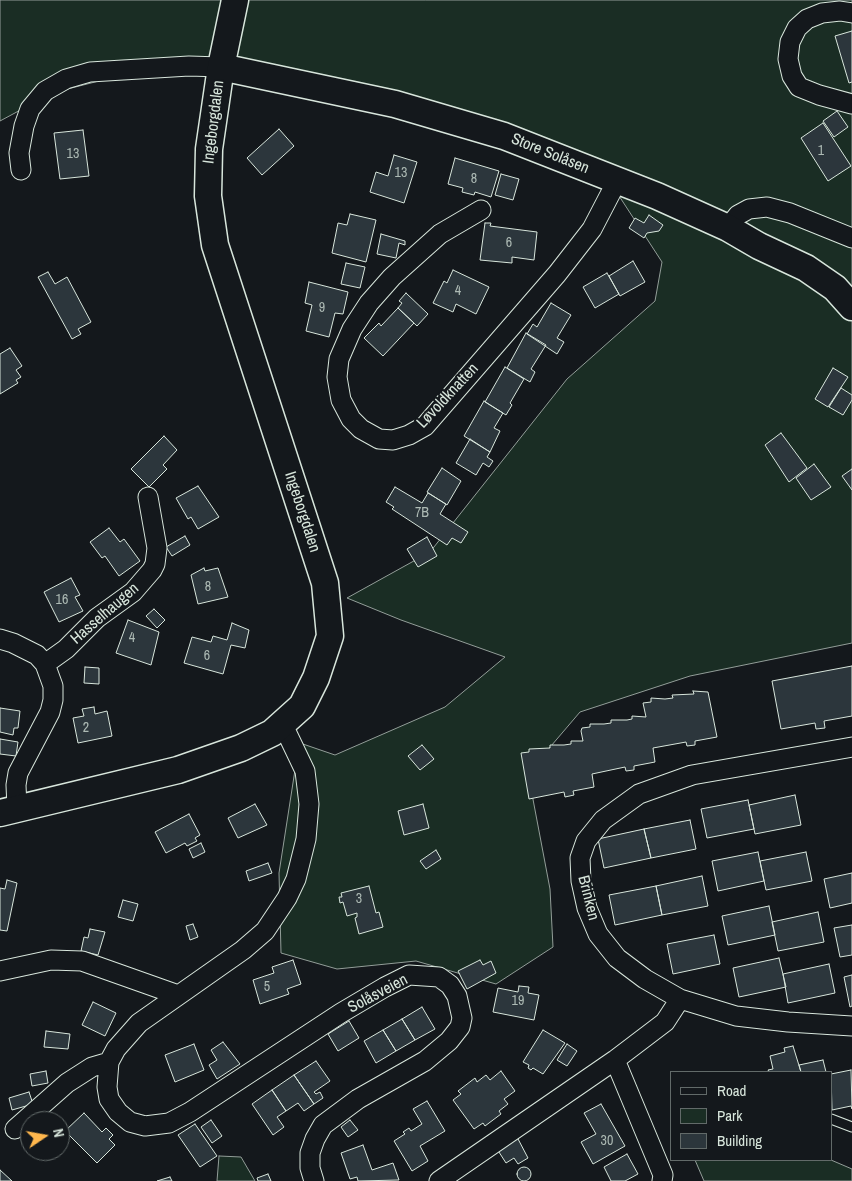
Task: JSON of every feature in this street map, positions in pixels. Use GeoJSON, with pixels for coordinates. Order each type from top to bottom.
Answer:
{"type":"FeatureCollection","features":[{"type":"Feature","properties":{"kind":"main road","name":"Ingeborgdalen"},"geometry":{"type":"LineString","coordinates":[[8,810],[178,770],[241,748],[283,725],[302,706],[316,678],[330,636],[328,597],[325,583],[215,245],[208,196],[209,149],[221,67],[236,0]]}},
{"type":"Feature","properties":{"kind":"main road","name":"Store Solåsen"},"geometry":{"type":"LineString","coordinates":[[221,67],[376,100],[454,120],[504,136],[728,228],[759,246],[806,268],[834,288],[852,307]]}},
{"type":"Feature","properties":{"kind":"street"},"geometry":{"type":"LineString","coordinates":[[852,13],[840,11],[822,13],[807,19],[797,28],[790,42],[788,59],[792,76],[800,87],[819,96],[852,104]]}},
{"type":"Feature","properties":{"kind":"street"},"geometry":{"type":"LineString","coordinates":[[21,170],[19,153],[24,126],[30,110],[45,91],[66,79],[90,72],[189,66],[221,67]]}},
{"type":"Feature","properties":{"kind":"street","name":"Løvoldknatten"},"geometry":{"type":"LineString","coordinates":[[481,210],[440,234],[392,277],[369,303],[352,329],[339,359],[337,377],[341,400],[351,419],[362,429],[379,439],[393,440],[409,435],[424,426],[557,274],[592,229],[617,181]]}},
{"type":"Feature","properties":{"kind":"street"},"geometry":{"type":"LineString","coordinates":[[728,228],[738,215],[767,207],[790,213],[852,238]]}},
{"type":"Feature","properties":{"kind":"street","name":"Hasselhaugen"},"geometry":{"type":"LineString","coordinates":[[45,664],[66,649],[97,618],[133,592],[152,570],[155,564],[157,548],[148,497]]}},
{"type":"Feature","properties":{"kind":"street"},"geometry":{"type":"LineString","coordinates":[[0,640],[27,648],[45,664],[53,686],[53,700],[50,712],[18,773],[8,810]]}},
{"type":"Feature","properties":{"kind":"street","name":"Solåsveien"},"geometry":{"type":"LineString","coordinates":[[283,725],[304,771],[309,804],[306,839],[296,879],[287,898],[265,931],[243,950],[140,1023],[116,1049],[109,1062],[106,1088],[109,1099],[118,1112],[130,1122],[145,1126],[169,1123],[190,1112],[340,1013],[385,987],[409,975],[439,977],[450,985],[457,996],[462,1018],[460,1028],[449,1041],[425,1061],[358,1099],[323,1126],[315,1139],[310,1153],[310,1168],[314,1181]]}},
{"type":"Feature","properties":{"kind":"street","name":"Brinken"},"geometry":{"type":"LineString","coordinates":[[852,747],[692,775],[639,794],[603,820],[586,841],[580,858],[581,881],[587,908],[598,934],[617,958],[645,979],[680,999],[736,1016],[788,1022],[852,1026]]}},
{"type":"Feature","properties":{"kind":"street"},"geometry":{"type":"LineString","coordinates":[[0,971],[51,960],[82,961],[161,987],[178,995]]}},
{"type":"Feature","properties":{"kind":"street"},"geometry":{"type":"LineString","coordinates":[[439,1181],[615,1060],[665,1022],[680,999]]}},
{"type":"Feature","properties":{"kind":"street"},"geometry":{"type":"LineString","coordinates":[[615,1060],[663,1174],[662,1181]]}},
{"type":"Feature","properties":{"kind":"street"},"geometry":{"type":"LineString","coordinates":[[16,1128],[67,1083],[92,1067],[109,1062]]}},
{"type":"Feature","properties":{"kind":"lane"},"geometry":{"type":"LineString","coordinates":[[832,1120],[852,1127]]}},
{"type":"Feature","properties":{"kind":"green space"},"geometry":{"type":"Polygon","coordinates":[[[0,0],[852,0],[852,643],[690,676],[580,712],[528,773],[550,889],[553,947],[496,984],[416,961],[337,969],[281,953],[279,873],[297,757],[297,742],[335,755],[445,707],[505,657],[401,620],[347,598],[430,552],[567,379],[655,301],[662,262],[597,162],[251,69],[134,72],[52,93],[0,121],[0,0]]]}},
{"type":"Feature","properties":{"kind":"green space"},"geometry":{"type":"Polygon","coordinates":[[[219,1156],[241,1157],[255,1181],[217,1181],[219,1156]]]}},
{"type":"Feature","properties":{"kind":"green space"},"geometry":{"type":"Polygon","coordinates":[[[832,1160],[852,1169],[852,1181],[704,1181],[695,1161],[832,1160]]]}},
{"type":"Feature","properties":{"kind":"building"},"geometry":{"type":"Polygon","coordinates":[[[852,31],[852,82],[849,83],[835,36],[852,31]]]}},
{"type":"Feature","properties":{"kind":"building"},"geometry":{"type":"Polygon","coordinates":[[[837,111],[848,127],[834,137],[823,121],[837,111]]]}},
{"type":"Feature","properties":{"kind":"building"},"geometry":{"type":"Polygon","coordinates":[[[823,123],[851,166],[828,181],[801,138],[823,123]]]}},
{"type":"Feature","properties":{"kind":"building"},"geometry":{"type":"Polygon","coordinates":[[[279,129],[294,146],[262,175],[247,158],[279,129]]]}},
{"type":"Feature","properties":{"kind":"building"},"geometry":{"type":"Polygon","coordinates":[[[83,130],[89,176],[60,179],[54,133],[83,130]]]}},
{"type":"Feature","properties":{"kind":"building"},"geometry":{"type":"Polygon","coordinates":[[[394,155],[417,162],[404,203],[370,192],[376,172],[388,176],[394,155]]]}},
{"type":"Feature","properties":{"kind":"building"},"geometry":{"type":"Polygon","coordinates":[[[455,158],[499,171],[491,197],[475,192],[474,195],[462,192],[463,188],[448,184],[455,158]]]}},
{"type":"Feature","properties":{"kind":"building"},"geometry":{"type":"Polygon","coordinates":[[[501,174],[519,179],[513,200],[495,195],[501,174]]]}},
{"type":"Feature","properties":{"kind":"building"},"geometry":{"type":"Polygon","coordinates":[[[350,214],[376,220],[366,262],[332,253],[338,223],[347,225],[350,214]]]}},
{"type":"Feature","properties":{"kind":"building"},"geometry":{"type":"Polygon","coordinates":[[[649,215],[663,225],[659,231],[647,233],[644,238],[629,228],[635,218],[644,223],[649,215]]]}},
{"type":"Feature","properties":{"kind":"building"},"geometry":{"type":"Polygon","coordinates":[[[485,223],[491,223],[490,226],[537,232],[534,260],[512,257],[512,263],[480,260],[485,223]]]}},
{"type":"Feature","properties":{"kind":"building"},"geometry":{"type":"Polygon","coordinates":[[[381,234],[405,241],[405,245],[399,243],[396,258],[377,254],[381,234]]]}},
{"type":"Feature","properties":{"kind":"building"},"geometry":{"type":"Polygon","coordinates":[[[633,261],[645,282],[620,296],[609,276],[633,261]]]}},
{"type":"Feature","properties":{"kind":"building"},"geometry":{"type":"Polygon","coordinates":[[[346,263],[365,267],[360,288],[341,284],[346,263]]]}},
{"type":"Feature","properties":{"kind":"building"},"geometry":{"type":"Polygon","coordinates":[[[453,270],[489,287],[476,314],[456,304],[453,312],[433,303],[444,281],[447,283],[453,270]]]}},
{"type":"Feature","properties":{"kind":"building"},"geometry":{"type":"Polygon","coordinates":[[[48,272],[55,284],[67,277],[91,322],[78,329],[81,334],[72,339],[38,277],[48,272]]]}},
{"type":"Feature","properties":{"kind":"building"},"geometry":{"type":"Polygon","coordinates":[[[607,273],[619,294],[595,308],[583,287],[607,273]]]}},
{"type":"Feature","properties":{"kind":"building"},"geometry":{"type":"Polygon","coordinates":[[[309,282],[348,292],[343,314],[335,313],[329,337],[306,331],[312,305],[305,303],[309,282]]]}},
{"type":"Feature","properties":{"kind":"building"},"geometry":{"type":"Polygon","coordinates":[[[406,293],[428,314],[417,326],[398,308],[402,303],[399,301],[406,293]]]}},
{"type":"Feature","properties":{"kind":"building"},"geometry":{"type":"Polygon","coordinates":[[[551,303],[571,315],[557,338],[564,342],[557,354],[527,334],[533,324],[537,327],[551,303]]]}},
{"type":"Feature","properties":{"kind":"building"},"geometry":{"type":"Polygon","coordinates":[[[398,308],[414,323],[383,356],[364,338],[379,323],[381,326],[398,308]]]}},
{"type":"Feature","properties":{"kind":"building"},"geometry":{"type":"Polygon","coordinates":[[[526,333],[546,345],[531,369],[535,372],[530,382],[507,368],[526,333]]]}},
{"type":"Feature","properties":{"kind":"building"},"geometry":{"type":"Polygon","coordinates":[[[10,348],[22,366],[16,370],[21,377],[16,380],[18,383],[0,394],[0,354],[10,348]]]}},
{"type":"Feature","properties":{"kind":"building"},"geometry":{"type":"Polygon","coordinates":[[[505,367],[524,379],[510,403],[512,405],[506,415],[485,402],[505,367]]]}},
{"type":"Feature","properties":{"kind":"building"},"geometry":{"type":"Polygon","coordinates":[[[833,368],[848,377],[828,407],[815,399],[833,368]]]}},
{"type":"Feature","properties":{"kind":"building"},"geometry":{"type":"Polygon","coordinates":[[[841,388],[852,395],[852,400],[843,415],[829,407],[841,388]]]}},
{"type":"Feature","properties":{"kind":"building"},"geometry":{"type":"Polygon","coordinates":[[[484,401],[503,413],[494,428],[500,431],[490,452],[464,436],[484,401]]]}},
{"type":"Feature","properties":{"kind":"building"},"geometry":{"type":"Polygon","coordinates":[[[781,433],[807,468],[789,482],[765,445],[781,433]]]}},
{"type":"Feature","properties":{"kind":"building"},"geometry":{"type":"Polygon","coordinates":[[[164,436],[177,450],[163,465],[167,469],[149,487],[131,469],[164,436]]]}},
{"type":"Feature","properties":{"kind":"building"},"geometry":{"type":"Polygon","coordinates":[[[470,439],[490,452],[487,457],[493,461],[489,467],[483,463],[476,475],[456,463],[470,439]]]}},
{"type":"Feature","properties":{"kind":"building"},"geometry":{"type":"Polygon","coordinates":[[[814,464],[831,487],[811,500],[796,478],[814,464]]]}},
{"type":"Feature","properties":{"kind":"building"},"geometry":{"type":"Polygon","coordinates":[[[442,468],[461,481],[447,505],[427,492],[442,468]]]}},
{"type":"Feature","properties":{"kind":"building"},"geometry":{"type":"Polygon","coordinates":[[[852,469],[852,490],[842,476],[852,469]]]}},
{"type":"Feature","properties":{"kind":"building"},"geometry":{"type":"Polygon","coordinates":[[[198,486],[219,517],[198,529],[191,517],[188,519],[176,498],[198,486]]]}},
{"type":"Feature","properties":{"kind":"building"},"geometry":{"type":"Polygon","coordinates":[[[395,487],[422,503],[428,493],[446,504],[440,514],[468,532],[461,543],[452,538],[447,545],[392,509],[394,507],[386,502],[395,487]]]}},
{"type":"Feature","properties":{"kind":"building"},"geometry":{"type":"Polygon","coordinates":[[[109,528],[120,542],[124,539],[140,561],[119,576],[105,556],[102,558],[90,542],[109,528]]]}},
{"type":"Feature","properties":{"kind":"building"},"geometry":{"type":"Polygon","coordinates":[[[185,536],[190,545],[172,556],[166,547],[185,536]]]}},
{"type":"Feature","properties":{"kind":"building"},"geometry":{"type":"Polygon","coordinates":[[[427,537],[437,556],[418,567],[407,549],[427,537]]]}},
{"type":"Feature","properties":{"kind":"building"},"geometry":{"type":"Polygon","coordinates":[[[204,568],[205,571],[218,568],[228,597],[198,604],[191,575],[204,568]]]}},
{"type":"Feature","properties":{"kind":"building"},"geometry":{"type":"Polygon","coordinates":[[[71,578],[80,595],[75,597],[83,611],[59,622],[44,592],[71,578]]]}},
{"type":"Feature","properties":{"kind":"building"},"geometry":{"type":"Polygon","coordinates":[[[154,609],[165,620],[157,628],[146,616],[154,609]]]}},
{"type":"Feature","properties":{"kind":"building"},"geometry":{"type":"Polygon","coordinates":[[[128,620],[159,632],[151,665],[116,653],[128,620]]]}},
{"type":"Feature","properties":{"kind":"building"},"geometry":{"type":"Polygon","coordinates":[[[232,623],[249,630],[245,648],[231,645],[223,674],[184,663],[192,637],[211,642],[213,636],[227,640],[232,623]]]}},
{"type":"Feature","properties":{"kind":"building"},"geometry":{"type":"Polygon","coordinates":[[[852,666],[852,716],[824,721],[825,728],[816,729],[815,723],[781,729],[772,681],[852,666]]]}},
{"type":"Feature","properties":{"kind":"building"},"geometry":{"type":"Polygon","coordinates":[[[85,667],[99,668],[99,684],[84,683],[85,667]]]}},
{"type":"Feature","properties":{"kind":"building"},"geometry":{"type":"Polygon","coordinates":[[[693,691],[708,692],[717,737],[695,741],[695,745],[687,746],[686,742],[653,748],[655,762],[634,766],[634,770],[626,771],[625,767],[592,774],[594,787],[573,791],[574,795],[565,797],[564,792],[529,799],[521,753],[529,752],[529,749],[550,748],[550,745],[564,745],[571,744],[571,741],[583,741],[582,728],[590,727],[590,724],[611,723],[611,720],[627,720],[632,719],[632,716],[646,717],[643,703],[651,702],[651,698],[673,698],[672,695],[694,694],[693,691]]]}},
{"type":"Feature","properties":{"kind":"building"},"geometry":{"type":"Polygon","coordinates":[[[94,707],[95,714],[107,711],[112,736],[78,743],[73,718],[84,716],[82,709],[94,707]]]}},
{"type":"Feature","properties":{"kind":"building"},"geometry":{"type":"Polygon","coordinates":[[[0,708],[20,711],[18,728],[14,728],[13,735],[0,732],[0,708]]]}},
{"type":"Feature","properties":{"kind":"building"},"geometry":{"type":"Polygon","coordinates":[[[0,739],[18,742],[16,756],[0,754],[0,739]]]}},
{"type":"Feature","properties":{"kind":"building"},"geometry":{"type":"Polygon","coordinates":[[[422,745],[434,759],[420,770],[408,756],[422,745]]]}},
{"type":"Feature","properties":{"kind":"building"},"geometry":{"type":"Polygon","coordinates":[[[795,795],[801,825],[755,834],[749,805],[795,795]]]}},
{"type":"Feature","properties":{"kind":"building"},"geometry":{"type":"Polygon","coordinates":[[[748,800],[754,829],[707,838],[701,809],[748,800]]]}},
{"type":"Feature","properties":{"kind":"building"},"geometry":{"type":"Polygon","coordinates":[[[255,804],[267,825],[238,838],[228,818],[255,804]]]}},
{"type":"Feature","properties":{"kind":"building"},"geometry":{"type":"Polygon","coordinates":[[[423,804],[429,828],[404,835],[398,811],[423,804]]]}},
{"type":"Feature","properties":{"kind":"building"},"geometry":{"type":"Polygon","coordinates":[[[189,814],[200,835],[195,838],[197,841],[187,846],[185,843],[166,853],[155,832],[189,814]]]}},
{"type":"Feature","properties":{"kind":"building"},"geometry":{"type":"Polygon","coordinates":[[[690,820],[696,849],[651,858],[644,829],[690,820]]]}},
{"type":"Feature","properties":{"kind":"building"},"geometry":{"type":"Polygon","coordinates":[[[644,829],[651,858],[604,868],[598,839],[644,829]]]}},
{"type":"Feature","properties":{"kind":"building"},"geometry":{"type":"Polygon","coordinates":[[[201,843],[205,852],[193,858],[189,849],[201,843]]]}},
{"type":"Feature","properties":{"kind":"building"},"geometry":{"type":"Polygon","coordinates":[[[436,850],[441,859],[426,869],[420,861],[436,850]]]}},
{"type":"Feature","properties":{"kind":"building"},"geometry":{"type":"Polygon","coordinates":[[[758,852],[764,881],[718,891],[712,861],[758,852]]]}},
{"type":"Feature","properties":{"kind":"building"},"geometry":{"type":"Polygon","coordinates":[[[806,852],[812,881],[766,890],[760,861],[806,852]]]}},
{"type":"Feature","properties":{"kind":"building"},"geometry":{"type":"Polygon","coordinates":[[[268,863],[272,873],[249,881],[246,871],[268,863]]]}},
{"type":"Feature","properties":{"kind":"building"},"geometry":{"type":"Polygon","coordinates":[[[852,873],[852,903],[830,908],[824,879],[852,873]]]}},
{"type":"Feature","properties":{"kind":"building"},"geometry":{"type":"Polygon","coordinates":[[[702,876],[708,906],[662,915],[656,886],[702,876]]]}},
{"type":"Feature","properties":{"kind":"building"},"geometry":{"type":"Polygon","coordinates":[[[7,880],[17,883],[7,931],[0,930],[0,888],[5,889],[7,880]]]}},
{"type":"Feature","properties":{"kind":"building"},"geometry":{"type":"Polygon","coordinates":[[[369,886],[376,913],[379,912],[383,927],[359,934],[355,918],[357,913],[347,916],[343,902],[340,903],[339,897],[342,897],[341,893],[369,886]]]}},
{"type":"Feature","properties":{"kind":"building"},"geometry":{"type":"Polygon","coordinates":[[[656,886],[662,915],[615,925],[609,895],[656,886]]]}},
{"type":"Feature","properties":{"kind":"building"},"geometry":{"type":"Polygon","coordinates":[[[123,900],[138,904],[133,921],[118,917],[123,900]]]}},
{"type":"Feature","properties":{"kind":"building"},"geometry":{"type":"Polygon","coordinates":[[[769,906],[775,935],[728,945],[722,916],[769,906]]]}},
{"type":"Feature","properties":{"kind":"building"},"geometry":{"type":"Polygon","coordinates":[[[818,912],[824,942],[778,951],[772,922],[818,912]]]}},
{"type":"Feature","properties":{"kind":"building"},"geometry":{"type":"Polygon","coordinates":[[[193,924],[198,937],[190,940],[186,926],[193,924]]]}},
{"type":"Feature","properties":{"kind":"building"},"geometry":{"type":"Polygon","coordinates":[[[852,925],[852,955],[840,957],[834,928],[852,925]]]}},
{"type":"Feature","properties":{"kind":"building"},"geometry":{"type":"Polygon","coordinates":[[[90,929],[105,932],[98,955],[81,951],[84,937],[88,938],[90,929]]]}},
{"type":"Feature","properties":{"kind":"building"},"geometry":{"type":"Polygon","coordinates":[[[714,935],[720,964],[673,974],[667,944],[714,935]]]}},
{"type":"Feature","properties":{"kind":"building"},"geometry":{"type":"Polygon","coordinates":[[[779,958],[786,987],[739,997],[733,968],[779,958]]]}},
{"type":"Feature","properties":{"kind":"building"},"geometry":{"type":"Polygon","coordinates":[[[293,960],[301,984],[287,989],[289,994],[260,1004],[253,980],[274,973],[272,967],[293,960]]]}},
{"type":"Feature","properties":{"kind":"building"},"geometry":{"type":"Polygon","coordinates":[[[480,960],[483,965],[491,961],[496,973],[467,989],[458,971],[480,960]]]}},
{"type":"Feature","properties":{"kind":"building"},"geometry":{"type":"Polygon","coordinates":[[[829,964],[835,993],[788,1003],[783,974],[829,964]]]}},
{"type":"Feature","properties":{"kind":"building"},"geometry":{"type":"Polygon","coordinates":[[[852,975],[852,1006],[850,1007],[844,977],[852,975]]]}},
{"type":"Feature","properties":{"kind":"building"},"geometry":{"type":"Polygon","coordinates":[[[519,986],[529,987],[528,993],[539,995],[534,1020],[493,1012],[498,988],[518,992],[519,986]]]}},
{"type":"Feature","properties":{"kind":"building"},"geometry":{"type":"Polygon","coordinates":[[[93,1002],[116,1013],[105,1036],[82,1025],[93,1002]]]}},
{"type":"Feature","properties":{"kind":"building"},"geometry":{"type":"Polygon","coordinates":[[[422,1007],[435,1029],[415,1040],[402,1019],[422,1007]]]}},
{"type":"Feature","properties":{"kind":"building"},"geometry":{"type":"Polygon","coordinates":[[[402,1019],[415,1040],[396,1051],[383,1030],[402,1019]]]}},
{"type":"Feature","properties":{"kind":"building"},"geometry":{"type":"Polygon","coordinates":[[[349,1021],[359,1038],[338,1051],[328,1034],[349,1021]]]}},
{"type":"Feature","properties":{"kind":"building"},"geometry":{"type":"Polygon","coordinates":[[[383,1030],[396,1051],[376,1063],[364,1041],[383,1030]]]}},
{"type":"Feature","properties":{"kind":"building"},"geometry":{"type":"Polygon","coordinates":[[[543,1030],[565,1043],[543,1074],[533,1068],[531,1070],[528,1068],[529,1065],[523,1062],[543,1030]]]}},
{"type":"Feature","properties":{"kind":"building"},"geometry":{"type":"Polygon","coordinates":[[[46,1031],[70,1034],[68,1049],[44,1047],[46,1031]]]}},
{"type":"Feature","properties":{"kind":"building"},"geometry":{"type":"Polygon","coordinates":[[[223,1042],[240,1064],[217,1079],[209,1065],[217,1060],[211,1050],[223,1042]]]}},
{"type":"Feature","properties":{"kind":"building"},"geometry":{"type":"Polygon","coordinates":[[[194,1044],[204,1070],[175,1082],[165,1055],[194,1044]]]}},
{"type":"Feature","properties":{"kind":"building"},"geometry":{"type":"Polygon","coordinates":[[[567,1044],[577,1051],[567,1066],[557,1060],[567,1044]]]}},
{"type":"Feature","properties":{"kind":"building"},"geometry":{"type":"Polygon","coordinates":[[[793,1046],[801,1071],[768,1071],[773,1069],[770,1056],[785,1052],[784,1048],[793,1046]]]}},
{"type":"Feature","properties":{"kind":"building"},"geometry":{"type":"Polygon","coordinates":[[[823,1060],[826,1071],[801,1071],[799,1065],[823,1060]]]}},
{"type":"Feature","properties":{"kind":"building"},"geometry":{"type":"Polygon","coordinates":[[[316,1061],[330,1081],[314,1092],[316,1094],[320,1092],[323,1098],[314,1104],[294,1075],[316,1061]]]}},
{"type":"Feature","properties":{"kind":"building"},"geometry":{"type":"Polygon","coordinates":[[[851,1070],[852,1109],[851,1106],[832,1110],[832,1074],[851,1070]]]}},
{"type":"Feature","properties":{"kind":"building"},"geometry":{"type":"Polygon","coordinates":[[[46,1071],[48,1083],[32,1086],[30,1074],[46,1071]]]}},
{"type":"Feature","properties":{"kind":"building"},"geometry":{"type":"Polygon","coordinates":[[[501,1071],[515,1091],[504,1099],[508,1104],[499,1111],[501,1114],[485,1126],[483,1123],[474,1129],[453,1100],[461,1094],[458,1091],[475,1078],[477,1082],[486,1075],[490,1080],[501,1071]]]}},
{"type":"Feature","properties":{"kind":"building"},"geometry":{"type":"Polygon","coordinates":[[[294,1075],[314,1104],[304,1111],[298,1103],[286,1111],[272,1090],[294,1075]]]}},
{"type":"Feature","properties":{"kind":"building"},"geometry":{"type":"Polygon","coordinates":[[[272,1090],[286,1111],[277,1117],[284,1127],[273,1135],[252,1104],[272,1090]]]}},
{"type":"Feature","properties":{"kind":"building"},"geometry":{"type":"Polygon","coordinates":[[[29,1092],[33,1104],[12,1110],[9,1098],[29,1092]]]}},
{"type":"Feature","properties":{"kind":"building"},"geometry":{"type":"Polygon","coordinates":[[[427,1101],[445,1131],[420,1146],[428,1161],[412,1171],[394,1141],[405,1134],[403,1132],[409,1128],[411,1131],[422,1124],[413,1109],[427,1101]]]}},
{"type":"Feature","properties":{"kind":"building"},"geometry":{"type":"Polygon","coordinates":[[[601,1104],[625,1146],[593,1164],[581,1142],[596,1134],[584,1113],[601,1104]]]}},
{"type":"Feature","properties":{"kind":"building"},"geometry":{"type":"Polygon","coordinates":[[[84,1113],[102,1132],[106,1128],[113,1135],[109,1139],[115,1145],[97,1163],[70,1136],[70,1126],[84,1113]]]}},
{"type":"Feature","properties":{"kind":"building"},"geometry":{"type":"Polygon","coordinates":[[[211,1120],[222,1136],[212,1143],[201,1127],[211,1120]]]}},
{"type":"Feature","properties":{"kind":"building"},"geometry":{"type":"Polygon","coordinates":[[[350,1120],[358,1130],[348,1137],[341,1127],[350,1120]]]}},
{"type":"Feature","properties":{"kind":"building"},"geometry":{"type":"Polygon","coordinates":[[[195,1124],[217,1156],[200,1167],[178,1135],[195,1124]]]}},
{"type":"Feature","properties":{"kind":"building"},"geometry":{"type":"Polygon","coordinates":[[[517,1137],[528,1158],[518,1164],[514,1158],[506,1163],[497,1149],[517,1137]]]}},
{"type":"Feature","properties":{"kind":"building"},"geometry":{"type":"Polygon","coordinates":[[[363,1145],[372,1170],[393,1163],[399,1180],[358,1181],[357,1177],[350,1179],[341,1153],[363,1145]]]}},
{"type":"Feature","properties":{"kind":"building"},"geometry":{"type":"Polygon","coordinates":[[[627,1154],[638,1174],[625,1181],[611,1181],[604,1167],[627,1154]]]}},
{"type":"Feature","properties":{"kind":"building"},"geometry":{"type":"Polygon","coordinates":[[[524,1167],[529,1169],[531,1174],[529,1179],[524,1181],[519,1179],[517,1174],[519,1169],[524,1167]]]}},
{"type":"Feature","properties":{"kind":"building"},"geometry":{"type":"Polygon","coordinates":[[[0,1170],[12,1181],[0,1181],[0,1170]]]}},
{"type":"Feature","properties":{"kind":"building"},"geometry":{"type":"Polygon","coordinates":[[[268,1174],[271,1181],[258,1181],[257,1178],[268,1174]]]}},
{"type":"Feature","properties":{"kind":"building"},"geometry":{"type":"Polygon","coordinates":[[[170,1177],[172,1181],[157,1181],[170,1177]]]}}]}
